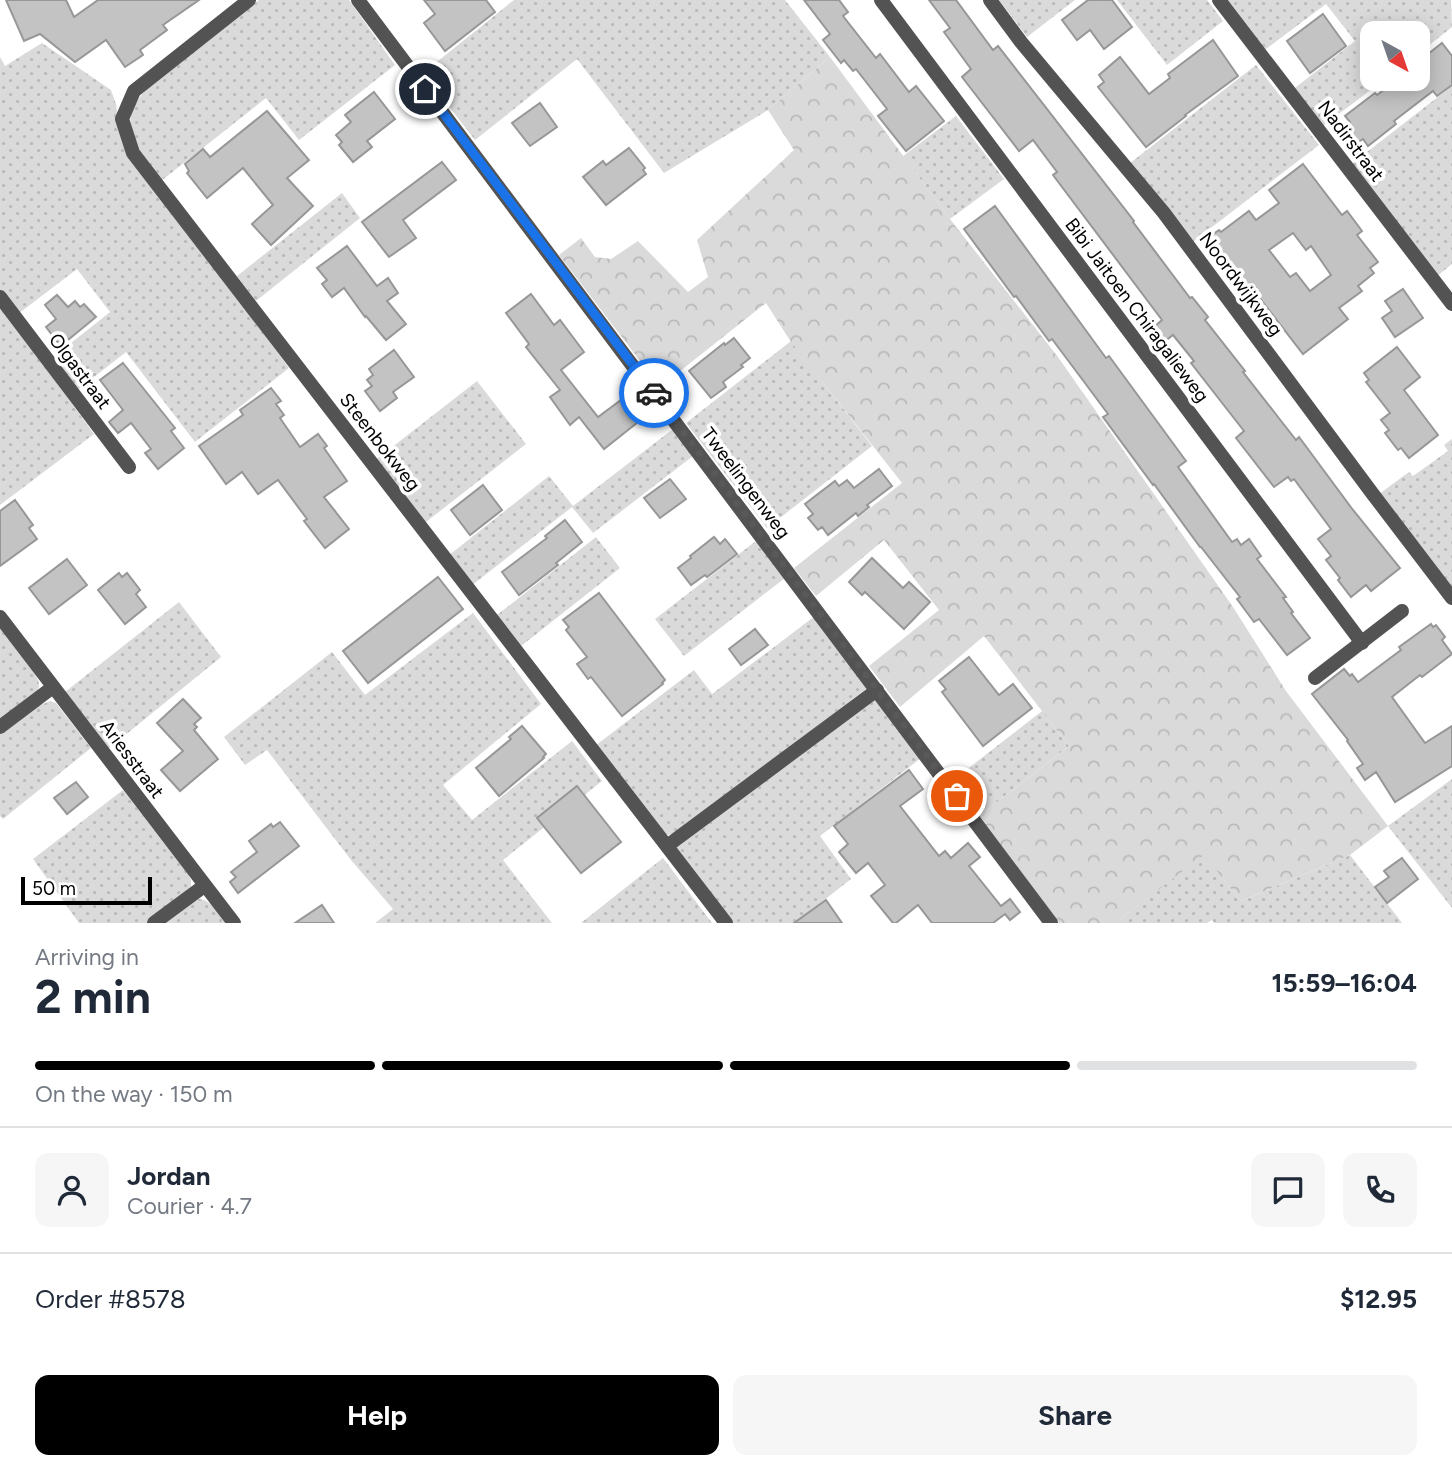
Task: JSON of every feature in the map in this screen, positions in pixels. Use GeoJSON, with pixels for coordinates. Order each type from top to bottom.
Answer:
{"type":"FeatureCollection","features":[{"type":"Feature","properties":{"kind":"street","name":"Steenbokweg"},"geometry":{"type":"LineString","coordinates":[[249,0],[134,91],[121,119],[133,153],[726,923]]}},
{"type":"Feature","properties":{"kind":"street","name":"Tweelingenweg"},"geometry":{"type":"LineString","coordinates":[[358,0],[1052,923]]}},
{"type":"Feature","properties":{"kind":"street","name":"Bibi Jaitoen Chiragalieweg"},"geometry":{"type":"LineString","coordinates":[[881,0],[1362,643]]}},
{"type":"Feature","properties":{"kind":"street","name":"Noordwijkweg"},"geometry":{"type":"LineString","coordinates":[[990,0],[1021,42],[1164,213],[1452,598]]}},
{"type":"Feature","properties":{"kind":"street","name":"Nadirstraat"},"geometry":{"type":"LineString","coordinates":[[1219,0],[1452,304]]}},
{"type":"Feature","properties":{"kind":"street","name":"Olgastraat"},"geometry":{"type":"LineString","coordinates":[[0,297],[129,467]]}},
{"type":"Feature","properties":{"kind":"street"},"geometry":{"type":"LineString","coordinates":[[1315,678],[1402,611]]}},
{"type":"Feature","properties":{"kind":"street","name":"Ariesstraat"},"geometry":{"type":"LineString","coordinates":[[0,617],[234,923]]}},
{"type":"Feature","properties":{"kind":"street"},"geometry":{"type":"LineString","coordinates":[[0,727],[52,687]]}},
{"type":"Feature","properties":{"kind":"street"},"geometry":{"type":"LineString","coordinates":[[667,846],[877,690]]}},
{"type":"Feature","properties":{"kind":"street"},"geometry":{"type":"LineString","coordinates":[[155,923],[205,886]]}},
{"type":"Feature","properties":{"kind":"green space"},"geometry":{"type":"Polygon","coordinates":[[[259,0],[349,0],[395,65],[299,140],[266,98],[161,181],[142,156],[131,133],[130,121],[140,97],[152,83],[259,0]]]}},
{"type":"Feature","properties":{"kind":"green space"},"geometry":{"type":"Polygon","coordinates":[[[514,0],[785,0],[830,57],[768,110],[664,173],[577,59],[475,140],[423,73],[514,0]]]}},
{"type":"Feature","properties":{"kind":"green space"},"geometry":{"type":"Polygon","coordinates":[[[999,0],[1075,0],[1027,37],[999,0]]]}},
{"type":"Feature","properties":{"kind":"green space"},"geometry":{"type":"Polygon","coordinates":[[[1117,0],[1207,0],[1223,21],[1167,65],[1117,0]]]}},
{"type":"Feature","properties":{"kind":"green space"},"geometry":{"type":"Polygon","coordinates":[[[1222,0],[1451,0],[1452,27],[1430,44],[1430,21],[1360,21],[1360,91],[1369,91],[1319,129],[1291,91],[1355,41],[1326,4],[1262,52],[1222,0]]]}},
{"type":"Feature","properties":{"kind":"green space"},"geometry":{"type":"Polygon","coordinates":[[[42,43],[111,90],[119,125],[222,277],[289,368],[195,442],[126,352],[76,391],[51,359],[110,312],[77,269],[18,314],[0,291],[0,57],[5,66],[42,43]]]}},
{"type":"Feature","properties":{"kind":"green space"},"geometry":{"type":"Polygon","coordinates":[[[830,57],[950,219],[1058,357],[1233,607],[1286,691],[1388,826],[1350,855],[1241,901],[1204,855],[1115,923],[1059,923],[979,816],[1069,746],[984,636],[900,707],[869,666],[939,610],[884,540],[816,596],[794,568],[902,483],[791,342],[766,303],[660,387],[559,255],[581,238],[595,257],[611,259],[638,241],[688,292],[708,277],[697,240],[794,150],[768,110],[830,57]]]}},
{"type":"Feature","properties":{"kind":"green space"},"geometry":{"type":"Polygon","coordinates":[[[1256,65],[1319,145],[1186,247],[1125,167],[1256,65]]]}},
{"type":"Feature","properties":{"kind":"green space"},"geometry":{"type":"Polygon","coordinates":[[[1452,86],[1452,264],[1436,277],[1349,166],[1452,86]]]}},
{"type":"Feature","properties":{"kind":"green space"},"geometry":{"type":"Polygon","coordinates":[[[956,116],[1004,179],[950,219],[903,156],[956,116]]]}},
{"type":"Feature","properties":{"kind":"green space"},"geometry":{"type":"Polygon","coordinates":[[[342,193],[360,218],[256,301],[237,276],[342,193]]]}},
{"type":"Feature","properties":{"kind":"green space"},"geometry":{"type":"Polygon","coordinates":[[[0,305],[94,434],[0,505],[0,305]]]}},
{"type":"Feature","properties":{"kind":"green space"},"geometry":{"type":"Polygon","coordinates":[[[791,341],[872,446],[767,528],[686,423],[791,341]]]}},
{"type":"Feature","properties":{"kind":"green space"},"geometry":{"type":"Polygon","coordinates":[[[477,381],[526,444],[422,525],[373,462],[477,381]]]}},
{"type":"Feature","properties":{"kind":"green space"},"geometry":{"type":"Polygon","coordinates":[[[673,429],[693,456],[593,533],[572,507],[471,586],[448,556],[549,476],[573,506],[673,429]]]}},
{"type":"Feature","properties":{"kind":"green space"},"geometry":{"type":"Polygon","coordinates":[[[1452,439],[1452,605],[1375,497],[1409,472],[1413,476],[1448,451],[1444,445],[1452,439]]]}},
{"type":"Feature","properties":{"kind":"green space"},"geometry":{"type":"Polygon","coordinates":[[[596,537],[620,568],[516,650],[492,619],[596,537]]]}},
{"type":"Feature","properties":{"kind":"green space"},"geometry":{"type":"Polygon","coordinates":[[[756,541],[785,578],[684,656],[655,619],[756,541]]]}},
{"type":"Feature","properties":{"kind":"green space"},"geometry":{"type":"Polygon","coordinates":[[[179,602],[221,657],[108,749],[65,692],[179,602]]]}},
{"type":"Feature","properties":{"kind":"green space"},"geometry":{"type":"Polygon","coordinates":[[[473,613],[541,704],[443,785],[472,820],[572,741],[602,781],[503,860],[552,923],[375,923],[393,909],[351,860],[267,750],[245,765],[224,737],[332,652],[365,695],[473,613]]]}},
{"type":"Feature","properties":{"kind":"green space"},"geometry":{"type":"Polygon","coordinates":[[[815,616],[866,681],[866,689],[674,834],[658,832],[591,749],[694,670],[712,694],[815,616]]]}},
{"type":"Feature","properties":{"kind":"green space"},"geometry":{"type":"Polygon","coordinates":[[[0,628],[32,668],[39,685],[37,692],[0,722],[0,628]]]}},
{"type":"Feature","properties":{"kind":"green space"},"geometry":{"type":"Polygon","coordinates":[[[872,699],[877,700],[921,758],[820,836],[851,879],[795,923],[723,923],[674,849],[872,699]]]}},
{"type":"Feature","properties":{"kind":"green space"},"geometry":{"type":"Polygon","coordinates":[[[50,701],[56,703],[91,748],[3,819],[0,816],[0,734],[36,707],[50,701]]]}},
{"type":"Feature","properties":{"kind":"green space"},"geometry":{"type":"Polygon","coordinates":[[[1042,711],[1069,746],[979,816],[952,781],[1042,711]]]}},
{"type":"Feature","properties":{"kind":"green space"},"geometry":{"type":"Polygon","coordinates":[[[1452,779],[1452,908],[1388,826],[1452,779]]]}},
{"type":"Feature","properties":{"kind":"green space"},"geometry":{"type":"Polygon","coordinates":[[[123,790],[188,874],[191,886],[184,895],[148,923],[79,923],[33,859],[123,790]]]}},
{"type":"Feature","properties":{"kind":"green space"},"geometry":{"type":"Polygon","coordinates":[[[1204,854],[1241,901],[1350,855],[1402,923],[1214,923],[1212,920],[1207,923],[1115,923],[1204,854]]]}},
{"type":"Feature","properties":{"kind":"green space"},"geometry":{"type":"Polygon","coordinates":[[[663,858],[712,923],[581,923],[663,858]]]}},
{"type":"Feature","properties":{"kind":"green space"},"geometry":{"type":"Polygon","coordinates":[[[199,899],[211,905],[225,923],[165,923],[190,904],[199,899]]]}},
{"type":"Feature","properties":{"kind":"building"},"geometry":{"type":"Polygon","coordinates":[[[6,0],[66,0],[74,17],[98,0],[199,0],[163,25],[167,30],[140,50],[143,55],[125,67],[106,40],[75,62],[40,34],[24,41],[6,0]]]}},
{"type":"Feature","properties":{"kind":"building"},"geometry":{"type":"Polygon","coordinates":[[[424,0],[486,0],[495,12],[445,51],[424,23],[435,14],[424,0]]]}},
{"type":"Feature","properties":{"kind":"building"},"geometry":{"type":"Polygon","coordinates":[[[804,0],[839,0],[848,12],[843,16],[876,58],[880,54],[909,92],[916,86],[944,121],[906,151],[878,116],[887,109],[856,69],[853,71],[844,60],[841,63],[823,40],[830,34],[804,0]]]}},
{"type":"Feature","properties":{"kind":"building"},"geometry":{"type":"Polygon","coordinates":[[[929,0],[956,0],[993,50],[998,46],[1134,221],[1190,298],[1192,297],[1208,317],[1205,320],[1245,371],[1243,372],[1296,440],[1299,437],[1400,568],[1371,591],[1366,585],[1351,597],[1326,560],[1331,556],[1318,539],[1331,529],[1294,479],[1291,481],[1288,477],[1274,487],[1236,438],[1244,431],[1191,363],[1194,361],[1173,335],[1160,345],[1149,331],[1162,320],[1053,175],[1057,172],[1033,140],[1019,151],[962,77],[971,69],[944,32],[950,28],[929,0]]]}},
{"type":"Feature","properties":{"kind":"building"},"geometry":{"type":"Polygon","coordinates":[[[1088,0],[1112,0],[1132,27],[1104,49],[1090,30],[1077,40],[1062,20],[1088,0]]]}},
{"type":"Feature","properties":{"kind":"building"},"geometry":{"type":"Polygon","coordinates":[[[1323,14],[1346,46],[1310,73],[1287,41],[1323,14]]]}},
{"type":"Feature","properties":{"kind":"building"},"geometry":{"type":"Polygon","coordinates":[[[1213,40],[1238,76],[1146,147],[1098,87],[1104,82],[1099,75],[1120,57],[1149,94],[1170,78],[1168,74],[1213,40]]]}},
{"type":"Feature","properties":{"kind":"building"},"geometry":{"type":"Polygon","coordinates":[[[1442,43],[1452,56],[1452,85],[1437,96],[1433,91],[1394,121],[1396,124],[1368,146],[1363,139],[1357,143],[1344,127],[1350,122],[1345,116],[1375,93],[1430,91],[1430,52],[1442,43]]]}},
{"type":"Feature","properties":{"kind":"building"},"geometry":{"type":"Polygon","coordinates":[[[374,92],[395,119],[367,141],[372,147],[353,162],[339,145],[342,142],[336,135],[351,122],[345,115],[374,92]]]}},
{"type":"Feature","properties":{"kind":"building"},"geometry":{"type":"Polygon","coordinates":[[[540,103],[557,127],[530,146],[512,123],[540,103]]]}},
{"type":"Feature","properties":{"kind":"building"},"geometry":{"type":"Polygon","coordinates":[[[267,111],[309,160],[287,178],[313,206],[271,245],[252,224],[273,205],[243,168],[207,198],[187,173],[189,171],[185,164],[203,149],[210,157],[267,111]]]}},
{"type":"Feature","properties":{"kind":"building"},"geometry":{"type":"Polygon","coordinates":[[[629,148],[645,168],[643,170],[646,174],[606,205],[583,177],[603,161],[606,165],[629,148]]]}},
{"type":"Feature","properties":{"kind":"building"},"geometry":{"type":"Polygon","coordinates":[[[442,162],[456,180],[403,220],[416,238],[389,257],[362,222],[442,162]]]}},
{"type":"Feature","properties":{"kind":"building"},"geometry":{"type":"Polygon","coordinates":[[[1303,164],[1342,215],[1347,211],[1362,231],[1357,235],[1378,262],[1370,268],[1374,273],[1358,286],[1362,291],[1339,308],[1348,319],[1303,354],[1251,287],[1248,289],[1237,275],[1234,277],[1219,258],[1222,255],[1208,238],[1219,230],[1221,232],[1249,211],[1256,220],[1279,203],[1269,190],[1303,164]],[[1293,233],[1269,250],[1290,277],[1296,273],[1310,291],[1331,275],[1311,246],[1306,250],[1293,233]]]}},
{"type":"Feature","properties":{"kind":"building"},"geometry":{"type":"Polygon","coordinates":[[[995,206],[1106,358],[1109,356],[1186,461],[1178,467],[1232,542],[1237,539],[1241,545],[1249,539],[1261,556],[1257,559],[1286,597],[1283,598],[1293,612],[1291,613],[1310,638],[1287,655],[1259,619],[1254,622],[1237,599],[1240,597],[1103,417],[1108,414],[1052,339],[1049,341],[1016,296],[1014,297],[964,229],[995,206]]]}},
{"type":"Feature","properties":{"kind":"building"},"geometry":{"type":"Polygon","coordinates":[[[347,246],[377,286],[388,278],[398,293],[387,301],[406,324],[386,340],[344,288],[332,297],[322,284],[327,280],[317,268],[347,246]]]}},
{"type":"Feature","properties":{"kind":"building"},"geometry":{"type":"Polygon","coordinates":[[[1403,289],[1423,318],[1395,337],[1382,318],[1392,311],[1385,301],[1403,289]]]}},
{"type":"Feature","properties":{"kind":"building"},"geometry":{"type":"Polygon","coordinates":[[[531,294],[554,325],[560,320],[584,352],[561,370],[598,417],[621,400],[638,422],[604,449],[579,417],[570,425],[550,397],[560,390],[526,347],[529,344],[506,313],[531,294]]]}},
{"type":"Feature","properties":{"kind":"building"},"geometry":{"type":"Polygon","coordinates":[[[57,295],[68,307],[75,301],[80,307],[84,304],[96,317],[59,344],[46,327],[56,319],[45,305],[57,295]]]}},
{"type":"Feature","properties":{"kind":"building"},"geometry":{"type":"Polygon","coordinates":[[[734,338],[750,358],[723,382],[726,387],[711,398],[689,371],[734,338]]]}},
{"type":"Feature","properties":{"kind":"building"},"geometry":{"type":"Polygon","coordinates":[[[1397,347],[1420,377],[1404,390],[1438,435],[1409,458],[1401,448],[1398,450],[1385,433],[1389,430],[1381,420],[1390,413],[1366,382],[1369,380],[1364,373],[1397,347]]]}},
{"type":"Feature","properties":{"kind":"building"},"geometry":{"type":"Polygon","coordinates":[[[394,350],[414,377],[393,392],[397,398],[380,411],[365,391],[372,386],[367,380],[373,375],[369,369],[394,350]]]}},
{"type":"Feature","properties":{"kind":"building"},"geometry":{"type":"Polygon","coordinates":[[[123,363],[175,428],[171,431],[184,448],[158,469],[145,453],[151,449],[131,423],[118,433],[109,422],[123,410],[100,380],[123,363]]]}},
{"type":"Feature","properties":{"kind":"building"},"geometry":{"type":"Polygon","coordinates":[[[271,388],[281,401],[276,404],[284,415],[280,418],[300,447],[318,434],[327,446],[324,448],[347,481],[324,497],[349,529],[325,548],[278,480],[258,494],[242,472],[226,484],[199,446],[243,415],[240,410],[271,388]]]}},
{"type":"Feature","properties":{"kind":"building"},"geometry":{"type":"Polygon","coordinates":[[[879,469],[892,486],[867,505],[869,507],[858,516],[856,513],[828,535],[822,527],[818,530],[808,518],[813,514],[805,504],[835,481],[839,486],[847,480],[854,488],[879,469]]]}},
{"type":"Feature","properties":{"kind":"building"},"geometry":{"type":"Polygon","coordinates":[[[670,479],[686,499],[660,518],[644,498],[670,479]]]}},
{"type":"Feature","properties":{"kind":"building"},"geometry":{"type":"Polygon","coordinates":[[[483,485],[502,510],[470,535],[451,510],[483,485]]]}},
{"type":"Feature","properties":{"kind":"building"},"geometry":{"type":"Polygon","coordinates":[[[15,500],[33,525],[29,528],[37,539],[0,566],[0,511],[15,500]]]}},
{"type":"Feature","properties":{"kind":"building"},"geometry":{"type":"Polygon","coordinates":[[[565,520],[582,542],[556,563],[558,565],[519,595],[502,572],[547,538],[545,536],[565,520]]]}},
{"type":"Feature","properties":{"kind":"building"},"geometry":{"type":"Polygon","coordinates":[[[714,537],[720,544],[725,539],[737,554],[707,577],[705,575],[691,585],[678,568],[714,537]]]}},
{"type":"Feature","properties":{"kind":"building"},"geometry":{"type":"Polygon","coordinates":[[[872,558],[903,588],[909,582],[930,602],[904,629],[865,592],[862,595],[849,582],[872,558]]]}},
{"type":"Feature","properties":{"kind":"building"},"geometry":{"type":"Polygon","coordinates":[[[67,559],[87,585],[49,614],[29,588],[67,559]]]}},
{"type":"Feature","properties":{"kind":"building"},"geometry":{"type":"Polygon","coordinates":[[[119,573],[122,577],[127,573],[140,590],[136,594],[146,607],[125,624],[98,590],[119,573]]]}},
{"type":"Feature","properties":{"kind":"building"},"geometry":{"type":"Polygon","coordinates":[[[438,577],[463,609],[368,683],[343,651],[438,577]]]}},
{"type":"Feature","properties":{"kind":"building"},"geometry":{"type":"Polygon","coordinates":[[[599,593],[665,680],[622,716],[577,664],[587,657],[566,630],[569,627],[563,620],[599,593]]]}},
{"type":"Feature","properties":{"kind":"building"},"geometry":{"type":"Polygon","coordinates":[[[1431,624],[1433,627],[1436,625],[1445,637],[1442,640],[1452,654],[1392,697],[1425,743],[1452,726],[1452,766],[1395,802],[1376,772],[1365,780],[1357,768],[1363,764],[1312,694],[1344,669],[1358,682],[1431,624]]]}},
{"type":"Feature","properties":{"kind":"building"},"geometry":{"type":"Polygon","coordinates":[[[755,629],[768,645],[741,665],[729,649],[755,629]]]}},
{"type":"Feature","properties":{"kind":"building"},"geometry":{"type":"Polygon","coordinates":[[[969,657],[999,695],[1013,684],[1032,708],[983,746],[942,692],[946,689],[939,681],[969,657]]]}},
{"type":"Feature","properties":{"kind":"building"},"geometry":{"type":"Polygon","coordinates":[[[183,699],[201,718],[194,724],[197,727],[194,730],[218,759],[180,791],[161,770],[183,751],[157,723],[183,699]]]}},
{"type":"Feature","properties":{"kind":"building"},"geometry":{"type":"Polygon","coordinates":[[[522,726],[546,754],[499,796],[476,768],[511,739],[509,737],[522,726]]]}},
{"type":"Feature","properties":{"kind":"building"},"geometry":{"type":"Polygon","coordinates":[[[909,770],[923,789],[900,806],[939,856],[945,851],[951,858],[968,843],[980,857],[969,866],[1001,906],[1010,899],[1020,912],[1010,920],[1005,914],[993,923],[932,923],[918,905],[893,923],[871,896],[885,885],[868,863],[856,873],[839,852],[848,844],[834,826],[909,770]]]}},
{"type":"Feature","properties":{"kind":"building"},"geometry":{"type":"Polygon","coordinates":[[[76,782],[88,797],[67,814],[54,798],[76,782]]]}},
{"type":"Feature","properties":{"kind":"building"},"geometry":{"type":"Polygon","coordinates":[[[577,786],[621,842],[581,873],[537,818],[577,786]]]}},
{"type":"Feature","properties":{"kind":"building"},"geometry":{"type":"Polygon","coordinates":[[[280,822],[299,846],[238,893],[230,882],[236,877],[231,872],[257,852],[249,841],[271,824],[273,827],[280,822]]]}},
{"type":"Feature","properties":{"kind":"building"},"geometry":{"type":"Polygon","coordinates":[[[1402,858],[1418,879],[1387,903],[1375,887],[1389,877],[1384,871],[1402,858]]]}},
{"type":"Feature","properties":{"kind":"building"},"geometry":{"type":"Polygon","coordinates":[[[826,900],[842,923],[794,923],[826,900]]]}},
{"type":"Feature","properties":{"kind":"building"},"geometry":{"type":"Polygon","coordinates":[[[322,905],[334,923],[295,923],[322,905]]]}},
{"type":"Feature","properties":{"kind":"way so far"},"geometry":{"type":"LineString","coordinates":[[654,393],[957,796]]}},
{"type":"Feature","properties":{"kind":"route"},"geometry":{"type":"LineString","coordinates":[[425,89],[654,393]]}}]}
